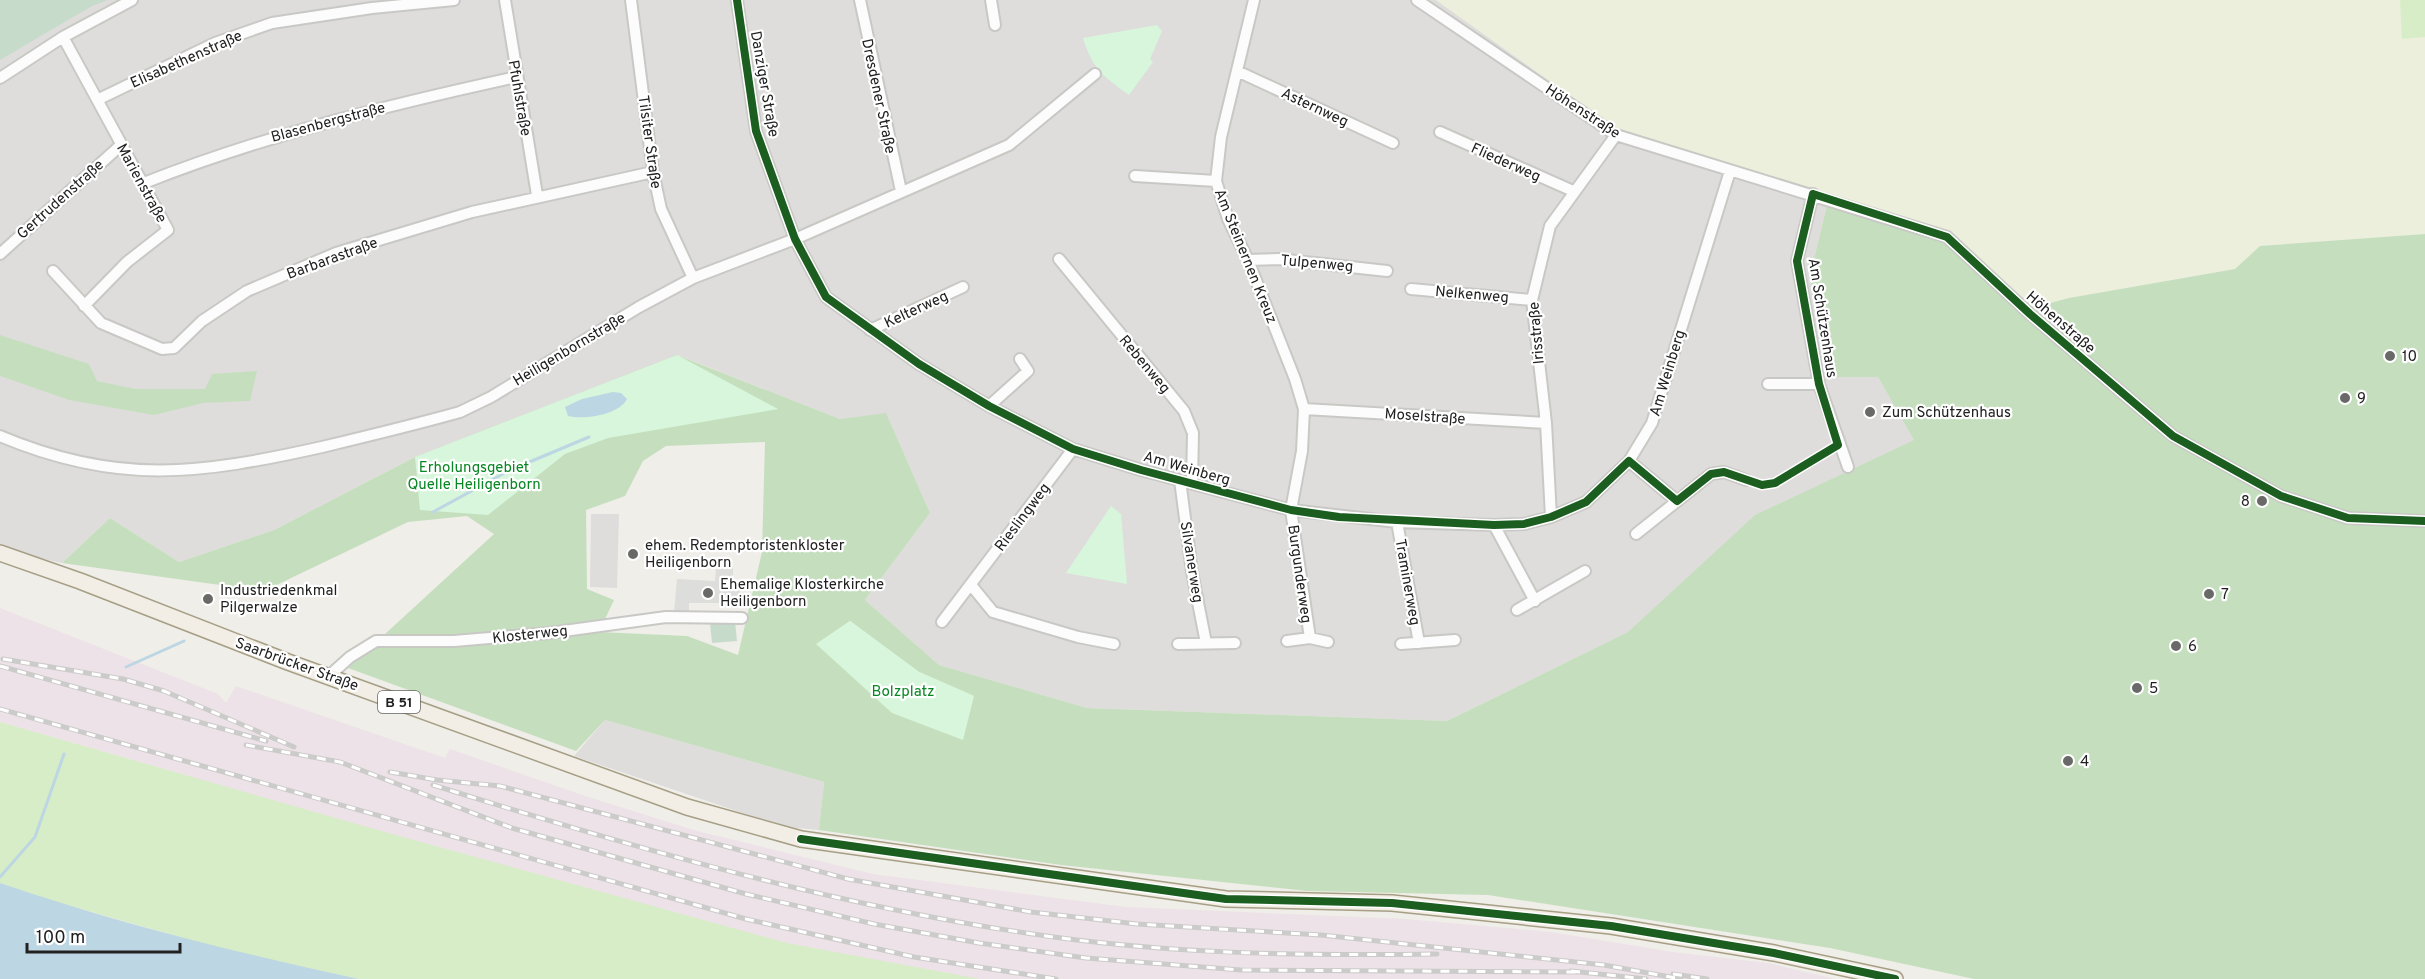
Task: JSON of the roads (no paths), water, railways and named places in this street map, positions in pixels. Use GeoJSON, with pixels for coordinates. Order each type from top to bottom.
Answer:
{"type":"FeatureCollection","features":[{"type":"Feature","properties":{"kind":"main road","name":"Saarbrücker Straße"},"geometry":{"type":"LineString","coordinates":[[0,553],[96,586],[329,676],[687,807],[801,839],[1226,898],[1392,903],[1611,926],[1774,953],[1894,979]]}},
{"type":"Feature","properties":{"kind":"street"},"geometry":{"type":"LineString","coordinates":[[0,78],[63,37],[132,0]]}},
{"type":"Feature","properties":{"kind":"street","name":"Elisabethenstraße"},"geometry":{"type":"LineString","coordinates":[[99,99],[215,43],[272,23],[372,8],[454,0]]}},
{"type":"Feature","properties":{"kind":"street","name":"Pfuhlstraße"},"geometry":{"type":"LineString","coordinates":[[505,0],[537,195]]}},
{"type":"Feature","properties":{"kind":"street","name":"Tilsiter Straße"},"geometry":{"type":"LineString","coordinates":[[631,0],[653,172],[661,209],[693,278]]}},
{"type":"Feature","properties":{"kind":"street","name":"Danziger Straße"},"geometry":{"type":"LineString","coordinates":[[737,0],[756,130],[795,239]]}},
{"type":"Feature","properties":{"kind":"street","name":"Dresdener Straße"},"geometry":{"type":"LineString","coordinates":[[860,0],[901,191]]}},
{"type":"Feature","properties":{"kind":"street"},"geometry":{"type":"LineString","coordinates":[[991,0],[995,25]]}},
{"type":"Feature","properties":{"kind":"street","name":"Am Steinernen Kreuz"},"geometry":{"type":"LineString","coordinates":[[1254,0],[1221,137],[1216,181],[1228,219],[1248,260],[1296,378],[1304,409],[1302,451],[1291,510]]}},
{"type":"Feature","properties":{"kind":"street","name":"Höhenstraße"},"geometry":{"type":"LineString","coordinates":[[1417,0],[1616,135],[1947,237],[2030,314],[2173,436],[2281,496],[2349,518],[2425,521]]}},
{"type":"Feature","properties":{"kind":"street","name":"Marienstraße"},"geometry":{"type":"LineString","coordinates":[[63,37],[99,99],[121,145],[168,230],[127,262],[84,306]]}},
{"type":"Feature","properties":{"kind":"street","name":"Asternweg"},"geometry":{"type":"LineString","coordinates":[[1237,71],[1393,143]]}},
{"type":"Feature","properties":{"kind":"street","name":"Heiligenbornstraße"},"geometry":{"type":"LineString","coordinates":[[0,436],[73,461],[130,470],[183,472],[234,466],[460,412],[491,397],[693,278],[795,239],[1009,145],[1095,74]]}},
{"type":"Feature","properties":{"kind":"street","name":"Blasenbergstraße"},"geometry":{"type":"LineString","coordinates":[[144,183],[215,155],[332,119],[516,77]]}},
{"type":"Feature","properties":{"kind":"street","name":"Fliederweg"},"geometry":{"type":"LineString","coordinates":[[1440,132],[1573,191]]}},
{"type":"Feature","properties":{"kind":"street","name":"Irisstraße"},"geometry":{"type":"LineString","coordinates":[[1551,517],[1546,423],[1532,300],[1550,226],[1573,191],[1616,135]]}},
{"type":"Feature","properties":{"kind":"street","name":"Gertrudenstraße"},"geometry":{"type":"LineString","coordinates":[[0,254],[121,145]]}},
{"type":"Feature","properties":{"kind":"street","name":"Am Weinberg"},"geometry":{"type":"LineString","coordinates":[[795,239],[826,297],[919,364],[989,406],[1073,448],[1291,510],[1397,522],[1524,524],[1551,517],[1586,502],[1629,461],[1652,423],[1730,171]]}},
{"type":"Feature","properties":{"kind":"street","name":"Barbarastraße"},"geometry":{"type":"LineString","coordinates":[[53,271],[101,323],[162,350],[174,348],[202,321],[226,304],[272,280],[336,254],[472,212],[537,195],[653,172]]}},
{"type":"Feature","properties":{"kind":"street"},"geometry":{"type":"LineString","coordinates":[[1135,176],[1216,181]]}},
{"type":"Feature","properties":{"kind":"street","name":"Am Schützenhaus"},"geometry":{"type":"LineString","coordinates":[[1813,194],[1797,261],[1819,384],[1848,467]]}},
{"type":"Feature","properties":{"kind":"street","name":"Rebenweg"},"geometry":{"type":"LineString","coordinates":[[1059,259],[1184,411],[1193,433],[1192,483]]}},
{"type":"Feature","properties":{"kind":"street","name":"Tulpenweg"},"geometry":{"type":"LineString","coordinates":[[1248,260],[1278,259],[1387,271]]}},
{"type":"Feature","properties":{"kind":"street","name":"Kelterweg"},"geometry":{"type":"LineString","coordinates":[[870,330],[963,287]]}},
{"type":"Feature","properties":{"kind":"street","name":"Nelkenweg"},"geometry":{"type":"LineString","coordinates":[[1411,289],[1532,300]]}},
{"type":"Feature","properties":{"kind":"street"},"geometry":{"type":"LineString","coordinates":[[989,406],[1028,371],[1020,359]]}},
{"type":"Feature","properties":{"kind":"street","name":"Am Schützenhaus"},"geometry":{"type":"LineString","coordinates":[[1767,384],[1819,384]]}},
{"type":"Feature","properties":{"kind":"street","name":"Moselstraße"},"geometry":{"type":"LineString","coordinates":[[1304,409],[1546,423]]}},
{"type":"Feature","properties":{"kind":"street","name":"Rieslingweg"},"geometry":{"type":"LineString","coordinates":[[942,621],[1073,448]]}},
{"type":"Feature","properties":{"kind":"street"},"geometry":{"type":"LineString","coordinates":[[1629,461],[1677,501]]}},
{"type":"Feature","properties":{"kind":"street"},"geometry":{"type":"LineString","coordinates":[[1636,534],[1711,474],[1724,472],[1746,480]]}},
{"type":"Feature","properties":{"kind":"street","name":"Silvanerweg"},"geometry":{"type":"LineString","coordinates":[[1179,480],[1192,572],[1206,644]]}},
{"type":"Feature","properties":{"kind":"street","name":"Burgunderweg"},"geometry":{"type":"LineString","coordinates":[[1291,510],[1310,638]]}},
{"type":"Feature","properties":{"kind":"street","name":"Traminerweg"},"geometry":{"type":"LineString","coordinates":[[1397,522],[1419,643]]}},
{"type":"Feature","properties":{"kind":"street"},"geometry":{"type":"LineString","coordinates":[[1494,525],[1535,601]]}},
{"type":"Feature","properties":{"kind":"street"},"geometry":{"type":"LineString","coordinates":[[1517,610],[1585,571]]}},
{"type":"Feature","properties":{"kind":"street"},"geometry":{"type":"LineString","coordinates":[[971,585],[993,612],[1078,637],[1114,644]]}},
{"type":"Feature","properties":{"kind":"street","name":"Klosterweg"},"geometry":{"type":"LineString","coordinates":[[329,676],[350,657],[376,641],[454,641],[549,633],[666,617],[742,618]]}},
{"type":"Feature","properties":{"kind":"street","name":"Burgunderweg"},"geometry":{"type":"LineString","coordinates":[[1287,641],[1310,638],[1328,642]]}},
{"type":"Feature","properties":{"kind":"street","name":"Traminerweg"},"geometry":{"type":"LineString","coordinates":[[1401,644],[1455,640]]}},
{"type":"Feature","properties":{"kind":"street"},"geometry":{"type":"LineString","coordinates":[[1178,644],[1235,643]]}},
{"type":"Feature","properties":{"kind":"water"},"geometry":{"type":"Polygon","coordinates":[[[613,392],[621,393],[627,399],[617,409],[592,417],[568,416],[565,407],[582,399],[613,392]]]}},
{"type":"Feature","properties":{"kind":"water"},"geometry":{"type":"Polygon","coordinates":[[[0,883],[44,898],[178,936],[359,979],[0,979],[0,883]]]}},
{"type":"Feature","properties":{"kind":"waterway"},"geometry":{"type":"LineString","coordinates":[[433,512],[508,471],[589,437]]}},
{"type":"Feature","properties":{"kind":"waterway"},"geometry":{"type":"LineString","coordinates":[[126,667],[184,641]]}},
{"type":"Feature","properties":{"kind":"waterway"},"geometry":{"type":"LineString","coordinates":[[0,877],[35,837],[64,754]]}},
{"type":"Feature","properties":{"kind":"railway"},"geometry":{"type":"LineString","coordinates":[[3,659],[123,679],[164,691],[294,747]]}},
{"type":"Feature","properties":{"kind":"railway"},"geometry":{"type":"LineString","coordinates":[[0,666],[266,741]]}},
{"type":"Feature","properties":{"kind":"railway"},"geometry":{"type":"LineString","coordinates":[[0,709],[746,919],[914,957],[1056,979]]}},
{"type":"Feature","properties":{"kind":"railway"},"geometry":{"type":"LineString","coordinates":[[246,745],[340,762],[512,828],[746,894],[874,924],[979,943],[1086,958],[1241,970],[1579,972]]}},
{"type":"Feature","properties":{"kind":"railway"},"geometry":{"type":"LineString","coordinates":[[390,772],[437,780],[500,786],[848,879],[1031,912],[1137,924],[1321,935],[1604,965],[1681,979]]}},
{"type":"Feature","properties":{"kind":"railway"},"geometry":{"type":"LineString","coordinates":[[433,785],[580,830],[727,871],[951,921],[1077,940],[1180,949],[1334,955],[1437,954]]}},
{"type":"Feature","properties":{"kind":"railway"},"geometry":{"type":"LineString","coordinates":[[1571,971],[1646,979]]}},
{"type":"Feature","properties":{"kind":"railway"},"geometry":{"type":"LineString","coordinates":[[1673,974],[1707,979]]}},
{"type":"Feature","properties":{"kind":"place","name":"10"},"geometry":{"type":"Point","coordinates":[2390,356]}},
{"type":"Feature","properties":{"kind":"place","name":"9"},"geometry":{"type":"Point","coordinates":[2345,398]}},
{"type":"Feature","properties":{"kind":"place","name":"Zum Schützenhaus"},"geometry":{"type":"Point","coordinates":[1870,412]}},
{"type":"Feature","properties":{"kind":"place","name":"8"},"geometry":{"type":"Point","coordinates":[2262,501]}},
{"type":"Feature","properties":{"kind":"place","name":"ehem. Redemptoristenkloster Heiligenborn"},"geometry":{"type":"Point","coordinates":[633,554]}},
{"type":"Feature","properties":{"kind":"place","name":"Ehemalige Klosterkirche Heiligenborn"},"geometry":{"type":"Point","coordinates":[708,593]}},
{"type":"Feature","properties":{"kind":"place","name":"7"},"geometry":{"type":"Point","coordinates":[2209,594]}},
{"type":"Feature","properties":{"kind":"place","name":"Industriedenkmal Pilgerwalze"},"geometry":{"type":"Point","coordinates":[208,599]}},
{"type":"Feature","properties":{"kind":"place","name":"6"},"geometry":{"type":"Point","coordinates":[2176,646]}},
{"type":"Feature","properties":{"kind":"place","name":"5"},"geometry":{"type":"Point","coordinates":[2137,688]}},
{"type":"Feature","properties":{"kind":"place","name":"4"},"geometry":{"type":"Point","coordinates":[2068,761]}},
{"type":"Feature","properties":{"kind":"park label","name":"Erholungsgebiet Quelle Heiligenborn"},"geometry":{"type":"Point","coordinates":[474,476]}},
{"type":"Feature","properties":{"kind":"park label","name":"Bolzplatz"},"geometry":{"type":"Point","coordinates":[903,691]}}]}
